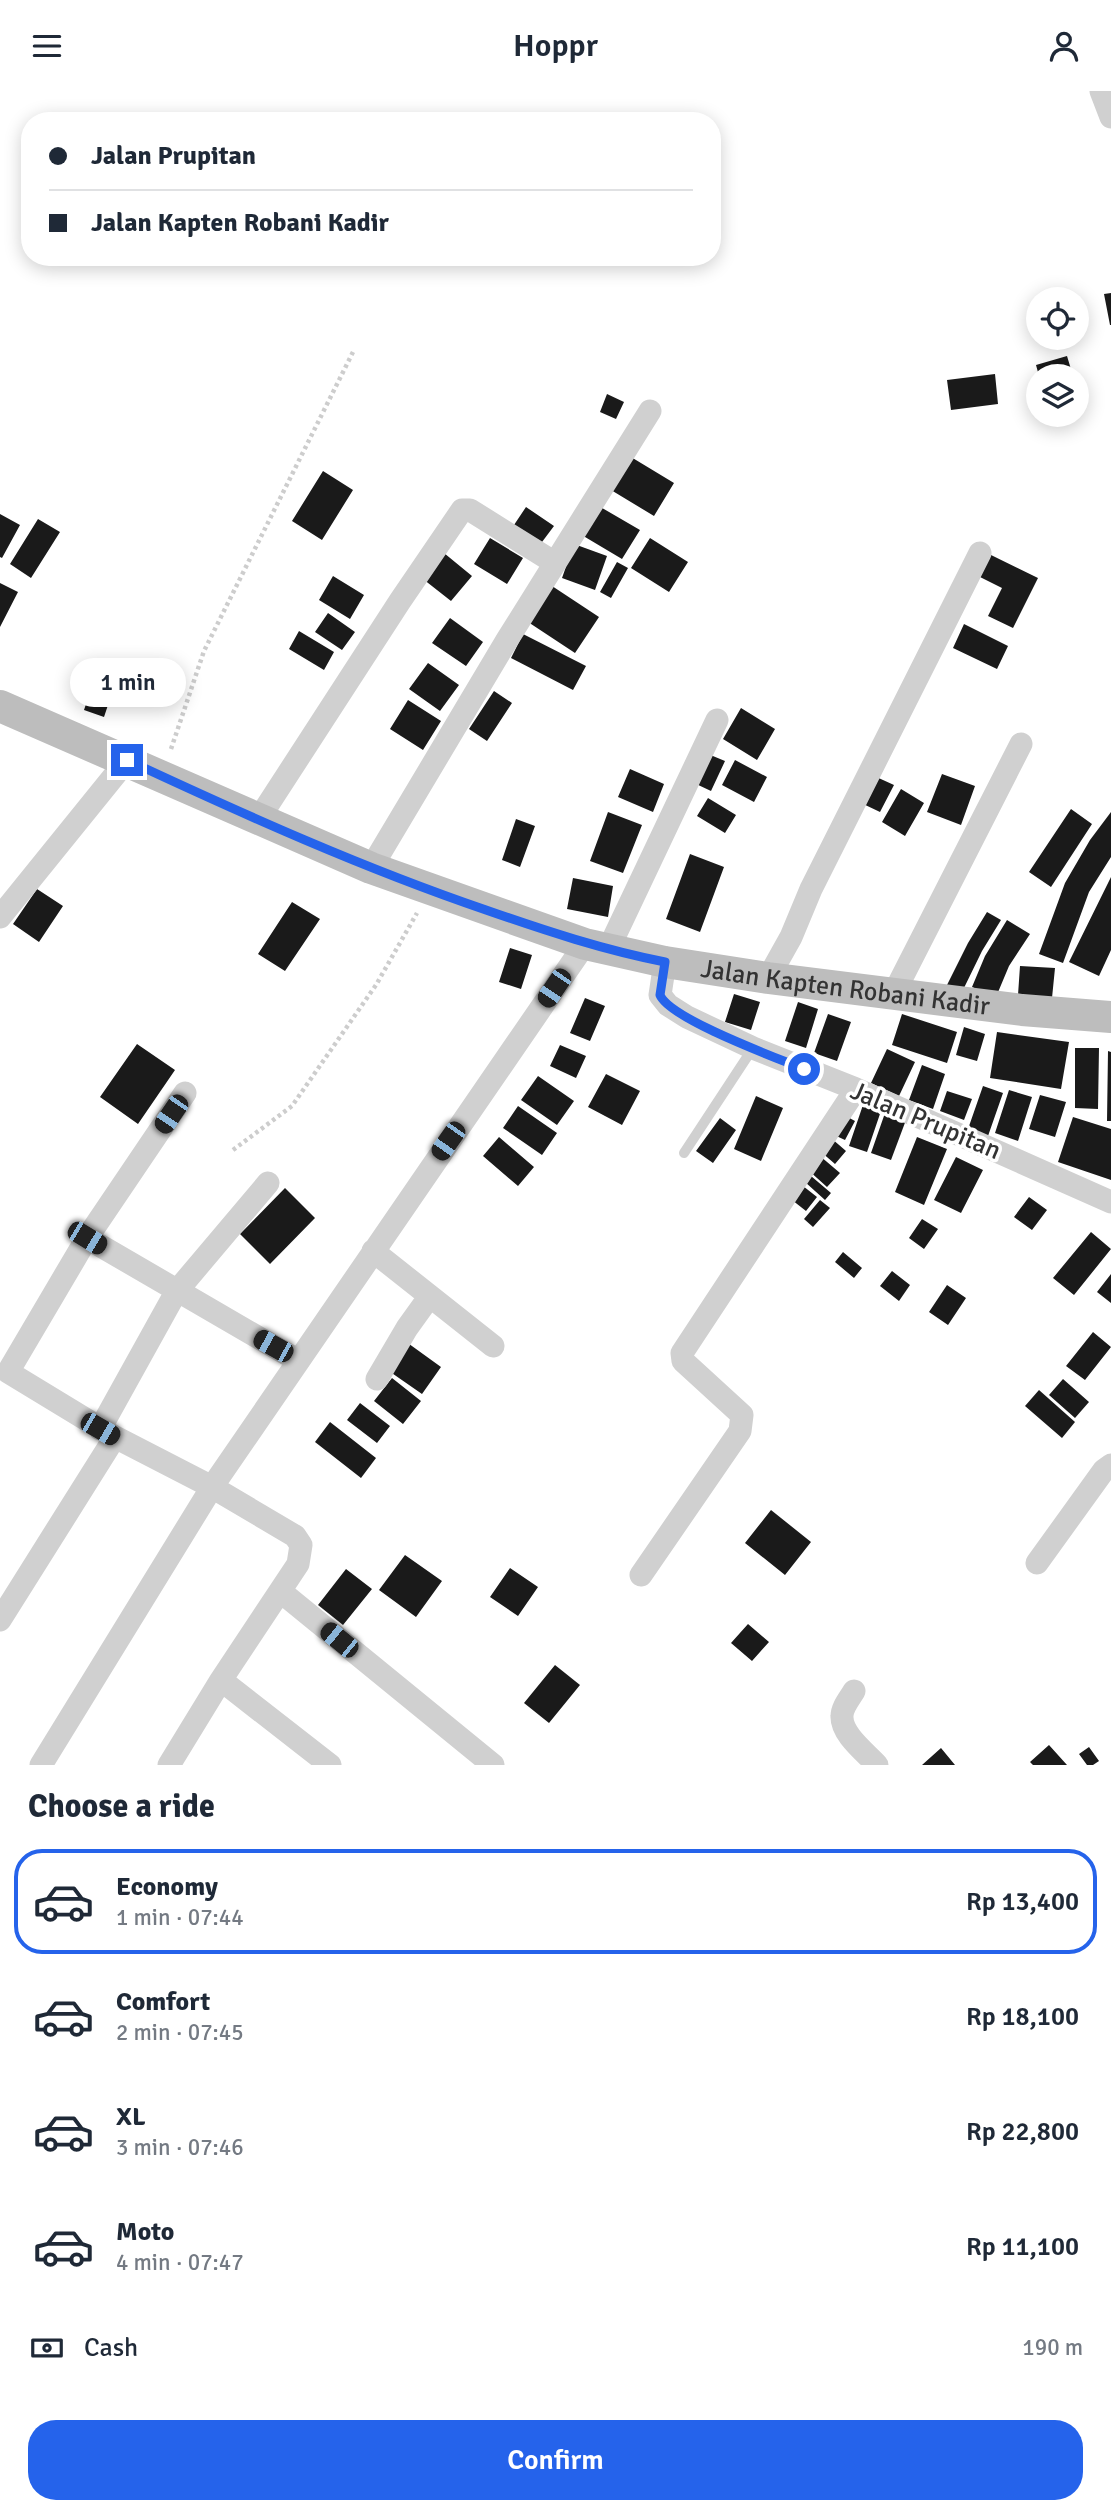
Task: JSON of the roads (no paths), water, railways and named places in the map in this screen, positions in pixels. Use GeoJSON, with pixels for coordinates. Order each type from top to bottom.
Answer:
{"type":"FeatureCollection","features":[{"type":"Feature","properties":{"kind":"main road","name":"Jalan Kapten Robani Kadir"},"geometry":{"type":"LineString","coordinates":[[0,706],[371,868],[430,891],[596,947],[665,962],[768,978],[1022,1010],[1111,1017]]}},
{"type":"Feature","properties":{"kind":"street"},"geometry":{"type":"LineString","coordinates":[[1101,91],[1111,117]]}},
{"type":"Feature","properties":{"kind":"street"},"geometry":{"type":"LineString","coordinates":[[371,868],[650,411]]}},
{"type":"Feature","properties":{"kind":"street"},"geometry":{"type":"LineString","coordinates":[[258,820],[462,510],[470,510],[555,563]]}},
{"type":"Feature","properties":{"kind":"street"},"geometry":{"type":"LineString","coordinates":[[768,978],[791,937],[811,889],[980,553]]}},
{"type":"Feature","properties":{"kind":"street"},"geometry":{"type":"LineString","coordinates":[[41,1765],[212,1487],[297,1360],[373,1251],[596,947],[717,720]]}},
{"type":"Feature","properties":{"kind":"street"},"geometry":{"type":"LineString","coordinates":[[894,993],[1021,744]]}},
{"type":"Feature","properties":{"kind":"street"},"geometry":{"type":"LineString","coordinates":[[0,917],[127,760]]}},
{"type":"Feature","properties":{"kind":"street","name":"Jalan Prupitan"},"geometry":{"type":"LineString","coordinates":[[665,962],[660,995],[668,1006],[687,1017],[1111,1202]]}},
{"type":"Feature","properties":{"kind":"street"},"geometry":{"type":"LineString","coordinates":[[641,1574],[740,1431],[742,1421],[742,1415],[683,1361],[682,1353],[856,1089]]}},
{"type":"Feature","properties":{"kind":"street"},"geometry":{"type":"LineString","coordinates":[[172,1764],[221,1679],[298,1564],[301,1545],[295,1535],[212,1487],[3,1375],[87,1238],[185,1093]]}},
{"type":"Feature","properties":{"kind":"street"},"geometry":{"type":"LineString","coordinates":[[0,1620],[107,1433],[176,1292],[268,1183]]}},
{"type":"Feature","properties":{"kind":"street"},"geometry":{"type":"LineString","coordinates":[[87,1238],[297,1360]]}},
{"type":"Feature","properties":{"kind":"street"},"geometry":{"type":"LineString","coordinates":[[373,1251],[493,1346]]}},
{"type":"Feature","properties":{"kind":"street"},"geometry":{"type":"LineString","coordinates":[[377,1379],[407,1328],[430,1296]]}},
{"type":"Feature","properties":{"kind":"street"},"geometry":{"type":"LineString","coordinates":[[1037,1563],[1104,1470],[1111,1465]]}},
{"type":"Feature","properties":{"kind":"street"},"geometry":{"type":"LineString","coordinates":[[281,1591],[478,1761]]}},
{"type":"Feature","properties":{"kind":"street"},"geometry":{"type":"LineString","coordinates":[[221,1679],[330,1765]]}},
{"type":"Feature","properties":{"kind":"street"},"geometry":{"type":"LineString","coordinates":[[854,1691],[841,1717],[847,1732],[877,1765]]}},
{"type":"Feature","properties":{"kind":"lane"},"geometry":{"type":"LineString","coordinates":[[684,1153],[753,1048]]}}]}
